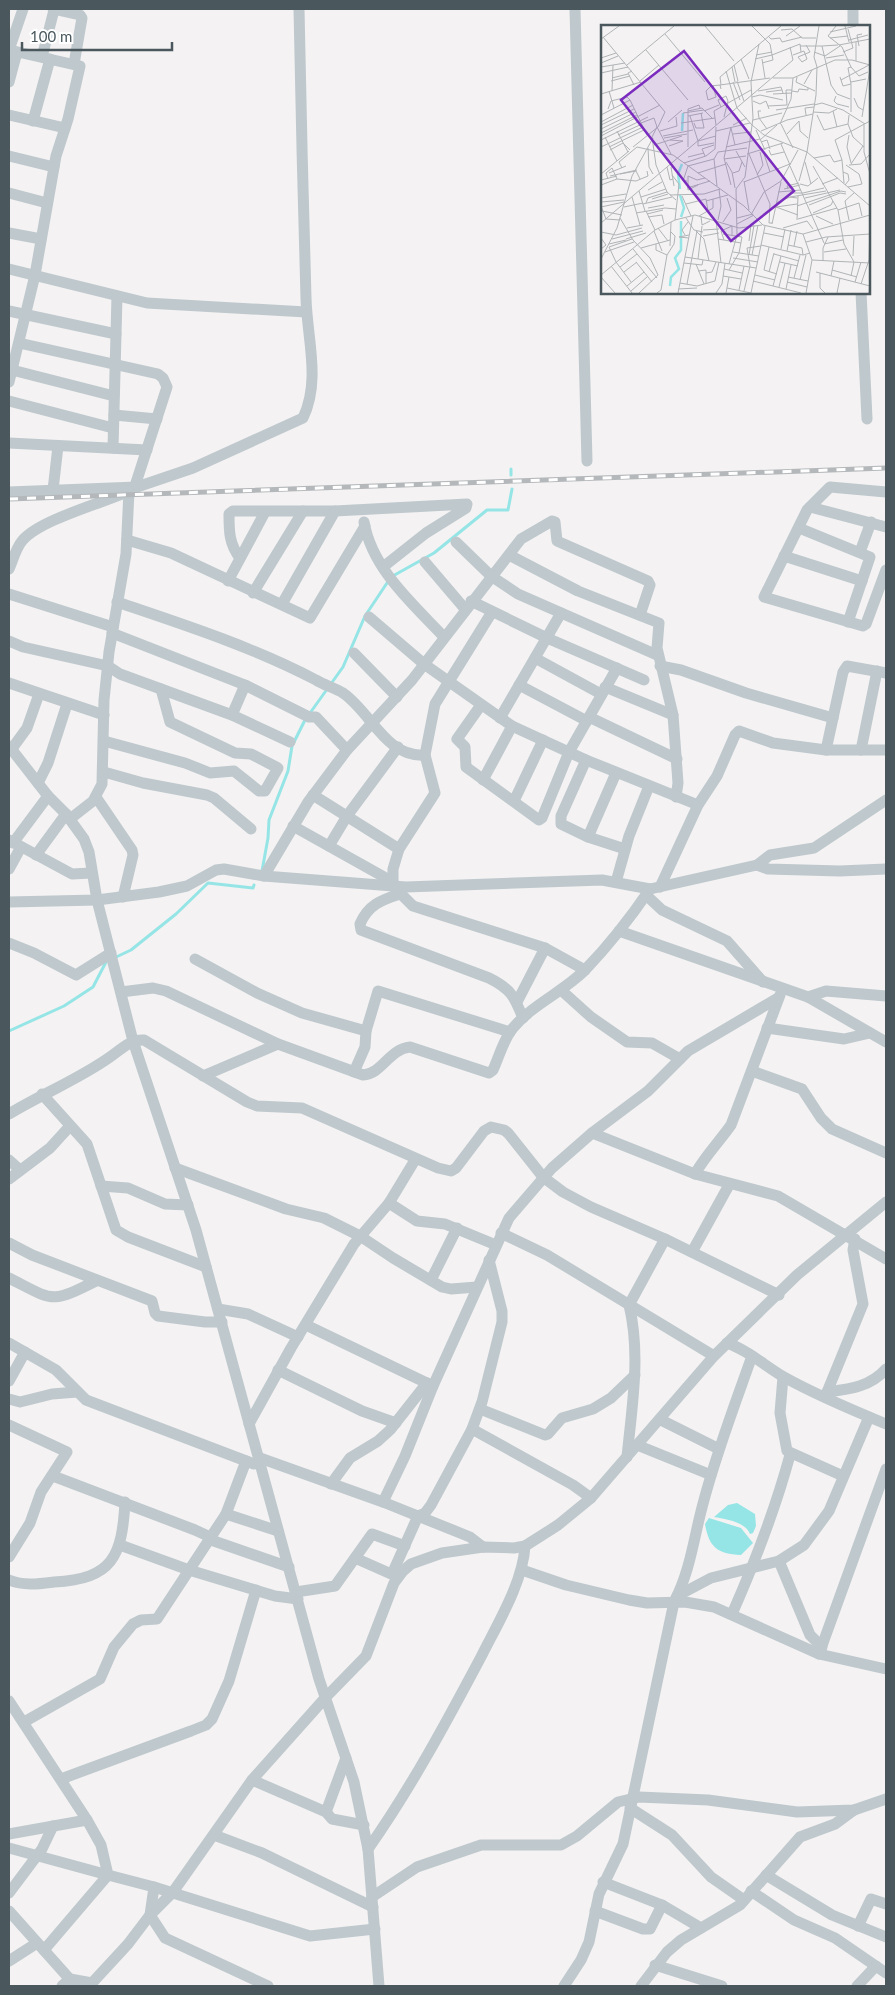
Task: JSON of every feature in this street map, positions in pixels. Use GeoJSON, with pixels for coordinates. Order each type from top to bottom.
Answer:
{"type":"FeatureCollection","features":[{"type":"Feature","properties":{"kind":"street"},"geometry":{"type":"LineString","coordinates":[[9,82],[12,51],[23,9]]}},
{"type":"Feature","properties":{"kind":"street"},"geometry":{"type":"LineString","coordinates":[[34,120],[53,9],[80,15],[82,18],[74,64]]}},
{"type":"Feature","properties":{"kind":"street"},"geometry":{"type":"LineString","coordinates":[[9,569],[14,548],[28,536],[62,517],[132,489],[193,468],[303,418],[312,395],[312,369],[306,312],[299,9]]}},
{"type":"Feature","properties":{"kind":"street"},"geometry":{"type":"LineString","coordinates":[[575,9],[587,462]]}},
{"type":"Feature","properties":{"kind":"street"},"geometry":{"type":"LineString","coordinates":[[853,9],[854,25]]}},
{"type":"Feature","properties":{"kind":"street"},"geometry":{"type":"LineString","coordinates":[[12,51],[74,64],[80,67],[54,166],[35,275],[26,314],[15,347],[10,376],[114,396]]}},
{"type":"Feature","properties":{"kind":"street"},"geometry":{"type":"LineString","coordinates":[[9,115],[65,128]]}},
{"type":"Feature","properties":{"kind":"street"},"geometry":{"type":"LineString","coordinates":[[9,156],[54,166]]}},
{"type":"Feature","properties":{"kind":"street"},"geometry":{"type":"LineString","coordinates":[[9,193],[47,203]]}},
{"type":"Feature","properties":{"kind":"street"},"geometry":{"type":"LineString","coordinates":[[9,233],[41,239]]}},
{"type":"Feature","properties":{"kind":"street"},"geometry":{"type":"LineString","coordinates":[[9,269],[147,303],[306,312]]}},
{"type":"Feature","properties":{"kind":"street"},"geometry":{"type":"LineString","coordinates":[[861,294],[866,419]]}},
{"type":"Feature","properties":{"kind":"street"},"geometry":{"type":"LineString","coordinates":[[113,448],[117,296]]}},
{"type":"Feature","properties":{"kind":"street"},"geometry":{"type":"LineString","coordinates":[[9,311],[116,334]]}},
{"type":"Feature","properties":{"kind":"street"},"geometry":{"type":"LineString","coordinates":[[15,347],[158,374],[163,378],[167,387],[147,450],[132,489],[127,540],[108,666],[104,715],[104,772],[102,784],[96,797],[68,817],[36,855]]}},
{"type":"Feature","properties":{"kind":"street"},"geometry":{"type":"LineString","coordinates":[[9,401],[113,428]]}},
{"type":"Feature","properties":{"kind":"street"},"geometry":{"type":"LineString","coordinates":[[114,415],[157,419]]}},
{"type":"Feature","properties":{"kind":"street"},"geometry":{"type":"LineString","coordinates":[[9,443],[147,450]]}},
{"type":"Feature","properties":{"kind":"street"},"geometry":{"type":"LineString","coordinates":[[53,490],[58,446]]}},
{"type":"Feature","properties":{"kind":"street"},"geometry":{"type":"LineString","coordinates":[[886,492],[830,487],[810,507],[764,597],[865,626],[886,570]]}},
{"type":"Feature","properties":{"kind":"street"},"geometry":{"type":"LineString","coordinates":[[9,492],[132,489]]}},
{"type":"Feature","properties":{"kind":"street"},"geometry":{"type":"LineString","coordinates":[[240,558],[230,540],[228,514],[233,512],[335,512],[467,504],[466,508],[426,533],[383,567]]}},
{"type":"Feature","properties":{"kind":"street"},"geometry":{"type":"LineString","coordinates":[[810,507],[886,527]]}},
{"type":"Feature","properties":{"kind":"street"},"geometry":{"type":"LineString","coordinates":[[362,510],[365,526],[383,567],[398,589],[444,637]]}},
{"type":"Feature","properties":{"kind":"street"},"geometry":{"type":"LineString","coordinates":[[253,593],[303,511]]}},
{"type":"Feature","properties":{"kind":"street"},"geometry":{"type":"LineString","coordinates":[[228,581],[265,512]]}},
{"type":"Feature","properties":{"kind":"street"},"geometry":{"type":"LineString","coordinates":[[282,604],[335,512]]}},
{"type":"Feature","properties":{"kind":"street"},"geometry":{"type":"LineString","coordinates":[[264,876],[313,795],[348,750],[373,725],[424,664],[468,605],[524,536],[552,521],[555,522],[557,525],[557,541],[650,583],[640,615]]}},
{"type":"Feature","properties":{"kind":"street"},"geometry":{"type":"LineString","coordinates":[[860,552],[871,522]]}},
{"type":"Feature","properties":{"kind":"street"},"geometry":{"type":"LineString","coordinates":[[127,540],[171,553],[310,618],[365,526]]}},
{"type":"Feature","properties":{"kind":"street"},"geometry":{"type":"LineString","coordinates":[[798,528],[869,556],[870,558],[848,622]]}},
{"type":"Feature","properties":{"kind":"street"},"geometry":{"type":"LineString","coordinates":[[456,542],[491,576],[518,594],[657,655]]}},
{"type":"Feature","properties":{"kind":"street"},"geometry":{"type":"LineString","coordinates":[[509,554],[578,591],[659,623],[657,655],[672,716],[677,759],[678,783],[676,797]]}},
{"type":"Feature","properties":{"kind":"street"},"geometry":{"type":"LineString","coordinates":[[784,556],[862,581]]}},
{"type":"Feature","properties":{"kind":"street"},"geometry":{"type":"LineString","coordinates":[[425,562],[468,605],[492,612],[644,680]]}},
{"type":"Feature","properties":{"kind":"street"},"geometry":{"type":"LineString","coordinates":[[9,594],[112,630],[245,685],[309,717],[316,717],[348,750]]}},
{"type":"Feature","properties":{"kind":"street"},"geometry":{"type":"LineString","coordinates":[[117,602],[187,625],[282,662],[342,692],[382,736],[398,747],[414,756],[425,755]]}},
{"type":"Feature","properties":{"kind":"street"},"geometry":{"type":"LineString","coordinates":[[492,612],[435,704],[425,755],[435,793],[399,849],[393,869],[395,887],[384,899],[370,907],[360,924],[362,930],[489,978],[512,993],[522,1018]]}},
{"type":"Feature","properties":{"kind":"street"},"geometry":{"type":"LineString","coordinates":[[500,718],[561,613]]}},
{"type":"Feature","properties":{"kind":"street"},"geometry":{"type":"LineString","coordinates":[[369,617],[424,664],[512,726],[616,773],[698,805]]}},
{"type":"Feature","properties":{"kind":"street"},"geometry":{"type":"LineString","coordinates":[[9,644],[108,666],[120,674],[232,715],[290,742]]}},
{"type":"Feature","properties":{"kind":"street"},"geometry":{"type":"LineString","coordinates":[[354,653],[397,697]]}},
{"type":"Feature","properties":{"kind":"street"},"geometry":{"type":"LineString","coordinates":[[535,658],[603,691],[672,716]]}},
{"type":"Feature","properties":{"kind":"street"},"geometry":{"type":"LineString","coordinates":[[660,666],[681,670],[746,693],[833,718]]}},
{"type":"Feature","properties":{"kind":"street"},"geometry":{"type":"LineString","coordinates":[[826,750],[847,666],[881,672],[860,750]]}},
{"type":"Feature","properties":{"kind":"street"},"geometry":{"type":"LineString","coordinates":[[481,705],[457,740],[465,747],[466,766],[537,820],[542,818],[569,752],[616,668]]}},
{"type":"Feature","properties":{"kind":"street"},"geometry":{"type":"LineString","coordinates":[[9,683],[104,715]]}},
{"type":"Feature","properties":{"kind":"street"},"geometry":{"type":"LineString","coordinates":[[232,715],[245,685]]}},
{"type":"Feature","properties":{"kind":"street"},"geometry":{"type":"LineString","coordinates":[[519,685],[588,719],[677,759]]}},
{"type":"Feature","properties":{"kind":"street"},"geometry":{"type":"LineString","coordinates":[[104,740],[184,763],[210,773],[234,771],[259,791],[265,791],[278,768],[251,754],[235,753],[170,722],[161,689]]}},
{"type":"Feature","properties":{"kind":"street"},"geometry":{"type":"LineString","coordinates":[[39,694],[27,728],[10,748],[48,796],[68,817],[87,845],[96,900],[133,1041],[188,1205],[261,1463],[278,1531],[290,1566],[297,1596],[346,1758],[364,1825],[373,1902],[379,1986]]}},
{"type":"Feature","properties":{"kind":"street"},"geometry":{"type":"LineString","coordinates":[[38,783],[48,763],[67,704]]}},
{"type":"Feature","properties":{"kind":"street"},"geometry":{"type":"LineString","coordinates":[[483,780],[512,726]]}},
{"type":"Feature","properties":{"kind":"street"},"geometry":{"type":"LineString","coordinates":[[120,992],[159,988],[278,1044],[354,1072],[369,1075],[397,1050],[410,1047],[489,1073],[493,1070],[510,1032],[522,1018],[562,990],[585,970],[652,890],[698,805],[717,776],[735,734],[739,731],[773,743],[826,750],[886,750]]}},
{"type":"Feature","properties":{"kind":"street"},"geometry":{"type":"LineString","coordinates":[[514,801],[543,740]]}},
{"type":"Feature","properties":{"kind":"street"},"geometry":{"type":"LineString","coordinates":[[329,846],[347,816],[398,747]]}},
{"type":"Feature","properties":{"kind":"street"},"geometry":{"type":"LineString","coordinates":[[586,760],[560,821],[561,824],[588,837],[625,849]]}},
{"type":"Feature","properties":{"kind":"street"},"geometry":{"type":"LineString","coordinates":[[104,772],[143,783],[214,798],[251,829]]}},
{"type":"Feature","properties":{"kind":"street"},"geometry":{"type":"LineString","coordinates":[[588,837],[616,773]]}},
{"type":"Feature","properties":{"kind":"street"},"geometry":{"type":"LineString","coordinates":[[616,882],[625,849],[648,786]]}},
{"type":"Feature","properties":{"kind":"street"},"geometry":{"type":"LineString","coordinates":[[313,795],[399,849]]}},
{"type":"Feature","properties":{"kind":"street"},"geometry":{"type":"LineString","coordinates":[[9,869],[14,843],[48,796]]}},
{"type":"Feature","properties":{"kind":"street"},"geometry":{"type":"LineString","coordinates":[[96,797],[132,850],[123,897]]}},
{"type":"Feature","properties":{"kind":"street"},"geometry":{"type":"LineString","coordinates":[[9,902],[96,900],[175,890],[187,886],[216,870],[233,869],[264,876],[395,887],[616,882],[652,890],[758,865],[770,855],[814,848],[886,800]]}},
{"type":"Feature","properties":{"kind":"street"},"geometry":{"type":"LineString","coordinates":[[293,826],[395,887],[413,906],[545,948],[585,970]]}},
{"type":"Feature","properties":{"kind":"street"},"geometry":{"type":"LineString","coordinates":[[14,843],[74,874],[92,873]]}},
{"type":"Feature","properties":{"kind":"street"},"geometry":{"type":"LineString","coordinates":[[758,865],[768,869],[840,871],[886,869]]}},
{"type":"Feature","properties":{"kind":"street"},"geometry":{"type":"LineString","coordinates":[[652,890],[662,910],[727,941],[764,982],[780,993],[808,997],[886,1042]]}},
{"type":"Feature","properties":{"kind":"street"},"geometry":{"type":"LineString","coordinates":[[619,931],[764,982]]}},
{"type":"Feature","properties":{"kind":"street"},"geometry":{"type":"LineString","coordinates":[[9,943],[34,953],[76,975],[111,953]]}},
{"type":"Feature","properties":{"kind":"street"},"geometry":{"type":"LineString","coordinates":[[517,1002],[545,948]]}},
{"type":"Feature","properties":{"kind":"street"},"geometry":{"type":"LineString","coordinates":[[194,959],[257,993],[302,1013],[366,1031]]}},
{"type":"Feature","properties":{"kind":"street"},"geometry":{"type":"LineString","coordinates":[[354,1072],[364,1052],[366,1031],[377,992],[380,990],[510,1032]]}},
{"type":"Feature","properties":{"kind":"street"},"geometry":{"type":"LineString","coordinates":[[562,990],[591,1017],[627,1042],[652,1043],[680,1059]]}},
{"type":"Feature","properties":{"kind":"street"},"geometry":{"type":"LineString","coordinates":[[808,997],[826,990],[886,996]]}},
{"type":"Feature","properties":{"kind":"street"},"geometry":{"type":"LineString","coordinates":[[695,1174],[706,1154],[718,1143],[731,1125],[780,993]]}},
{"type":"Feature","properties":{"kind":"street"},"geometry":{"type":"LineString","coordinates":[[383,1502],[405,1456],[430,1385],[509,1218],[542,1177],[592,1133],[648,1091],[688,1051],[780,993]]}},
{"type":"Feature","properties":{"kind":"street"},"geometry":{"type":"LineString","coordinates":[[767,1028],[844,1039],[870,1033]]}},
{"type":"Feature","properties":{"kind":"street"},"geometry":{"type":"LineString","coordinates":[[9,1114],[42,1094],[91,1070],[133,1041],[144,1040],[256,1106],[302,1108],[415,1160],[451,1171],[456,1168],[484,1131],[491,1127],[504,1130],[542,1177],[590,1207],[666,1239],[779,1294]]}},
{"type":"Feature","properties":{"kind":"street"},"geometry":{"type":"LineString","coordinates":[[203,1076],[278,1044]]}},
{"type":"Feature","properties":{"kind":"street"},"geometry":{"type":"LineString","coordinates":[[752,1071],[802,1089],[821,1118],[832,1129],[886,1153]]}},
{"type":"Feature","properties":{"kind":"street"},"geometry":{"type":"LineString","coordinates":[[42,1094],[87,1144],[116,1230],[122,1235],[206,1267]]}},
{"type":"Feature","properties":{"kind":"street"},"geometry":{"type":"LineString","coordinates":[[9,1179],[50,1148],[70,1126]]}},
{"type":"Feature","properties":{"kind":"street"},"geometry":{"type":"LineString","coordinates":[[592,1133],[695,1174],[729,1185],[768,1192],[778,1196],[886,1259]]}},
{"type":"Feature","properties":{"kind":"street"},"geometry":{"type":"LineString","coordinates":[[9,1160],[20,1170]]}},
{"type":"Feature","properties":{"kind":"street"},"geometry":{"type":"LineString","coordinates":[[249,1424],[278,1370],[360,1236],[389,1204],[415,1160]]}},
{"type":"Feature","properties":{"kind":"street"},"geometry":{"type":"LineString","coordinates":[[175,1168],[292,1211],[318,1215],[360,1236],[431,1280],[451,1289],[477,1287]]}},
{"type":"Feature","properties":{"kind":"street"},"geometry":{"type":"LineString","coordinates":[[692,1252],[729,1185]]}},
{"type":"Feature","properties":{"kind":"street"},"geometry":{"type":"LineString","coordinates":[[101,1186],[128,1188],[165,1204],[188,1205]]}},
{"type":"Feature","properties":{"kind":"street"},"geometry":{"type":"LineString","coordinates":[[395,1576],[411,1564],[442,1553],[483,1547],[514,1548],[524,1546],[558,1525],[591,1498],[661,1420],[714,1356],[797,1275],[850,1237],[886,1202]]}},
{"type":"Feature","properties":{"kind":"street"},"geometry":{"type":"LineString","coordinates":[[389,1204],[417,1221],[445,1224],[496,1245]]}},
{"type":"Feature","properties":{"kind":"street"},"geometry":{"type":"LineString","coordinates":[[431,1280],[456,1228]]}},
{"type":"Feature","properties":{"kind":"street"},"geometry":{"type":"LineString","coordinates":[[501,1233],[546,1254],[714,1356]]}},
{"type":"Feature","properties":{"kind":"street"},"geometry":{"type":"LineString","coordinates":[[826,1395],[863,1304],[850,1237]]}},
{"type":"Feature","properties":{"kind":"street"},"geometry":{"type":"LineString","coordinates":[[627,1457],[635,1374],[635,1330],[629,1305],[666,1239]]}},
{"type":"Feature","properties":{"kind":"street"},"geometry":{"type":"LineString","coordinates":[[9,1243],[32,1255],[96,1281],[152,1301],[158,1316],[205,1322],[222,1322]]}},
{"type":"Feature","properties":{"kind":"street"},"geometry":{"type":"LineString","coordinates":[[9,1911],[41,1946],[69,1984],[92,1983],[128,1944],[150,1915],[173,1892],[252,1780],[326,1697],[366,1656],[405,1546],[418,1516],[425,1513],[431,1505],[472,1429],[480,1408],[502,1322],[500,1304],[489,1260]]}},
{"type":"Feature","properties":{"kind":"street"},"geometry":{"type":"LineString","coordinates":[[9,1278],[45,1297],[53,1298],[65,1296],[96,1281]]}},
{"type":"Feature","properties":{"kind":"street"},"geometry":{"type":"LineString","coordinates":[[218,1309],[248,1314],[298,1337]]}},
{"type":"Feature","properties":{"kind":"street"},"geometry":{"type":"LineString","coordinates":[[306,1325],[430,1385]]}},
{"type":"Feature","properties":{"kind":"street"},"geometry":{"type":"LineString","coordinates":[[9,1343],[56,1370],[86,1400],[246,1461],[261,1463],[383,1502],[470,1537],[483,1547]]}},
{"type":"Feature","properties":{"kind":"street"},"geometry":{"type":"LineString","coordinates":[[728,1343],[738,1346],[783,1377],[886,1424]]}},
{"type":"Feature","properties":{"kind":"street"},"geometry":{"type":"LineString","coordinates":[[9,1380],[25,1352]]}},
{"type":"Feature","properties":{"kind":"street"},"geometry":{"type":"LineString","coordinates":[[564,1986],[581,1960],[589,1942],[603,1882],[622,1844],[676,1599],[686,1576],[719,1449],[752,1356]]}},
{"type":"Feature","properties":{"kind":"street"},"geometry":{"type":"LineString","coordinates":[[826,1395],[870,1383],[886,1369]]}},
{"type":"Feature","properties":{"kind":"street"},"geometry":{"type":"LineString","coordinates":[[278,1370],[362,1411],[396,1423]]}},
{"type":"Feature","properties":{"kind":"street"},"geometry":{"type":"LineString","coordinates":[[480,1408],[540,1434],[548,1434],[562,1418],[594,1409],[611,1398],[635,1374]]}},
{"type":"Feature","properties":{"kind":"street"},"geometry":{"type":"LineString","coordinates":[[783,1377],[781,1428],[784,1446],[790,1455],[843,1476]]}},
{"type":"Feature","properties":{"kind":"street"},"geometry":{"type":"LineString","coordinates":[[331,1484],[350,1458],[378,1441],[430,1385]]}},
{"type":"Feature","properties":{"kind":"street"},"geometry":{"type":"LineString","coordinates":[[9,1398],[20,1402],[52,1394],[77,1392]]}},
{"type":"Feature","properties":{"kind":"street"},"geometry":{"type":"LineString","coordinates":[[676,1599],[711,1578],[779,1561],[804,1545],[829,1511],[869,1417]]}},
{"type":"Feature","properties":{"kind":"street"},"geometry":{"type":"LineString","coordinates":[[661,1420],[719,1449]]}},
{"type":"Feature","properties":{"kind":"street"},"geometry":{"type":"LineString","coordinates":[[9,1425],[66,1450],[53,1476],[40,1492],[30,1523],[9,1557]]}},
{"type":"Feature","properties":{"kind":"street"},"geometry":{"type":"LineString","coordinates":[[472,1429],[573,1485],[591,1498]]}},
{"type":"Feature","properties":{"kind":"street"},"geometry":{"type":"LineString","coordinates":[[638,1446],[711,1475]]}},
{"type":"Feature","properties":{"kind":"street"},"geometry":{"type":"LineString","coordinates":[[732,1614],[753,1568],[780,1491],[790,1455]]}},
{"type":"Feature","properties":{"kind":"street"},"geometry":{"type":"LineString","coordinates":[[24,1722],[100,1679],[114,1647],[132,1624],[141,1620],[157,1619],[211,1540],[226,1514],[246,1461]]}},
{"type":"Feature","properties":{"kind":"street"},"geometry":{"type":"LineString","coordinates":[[820,1651],[886,1469]]}},
{"type":"Feature","properties":{"kind":"street"},"geometry":{"type":"LineString","coordinates":[[53,1476],[125,1502],[208,1536],[211,1540],[290,1566]]}},
{"type":"Feature","properties":{"kind":"street"},"geometry":{"type":"LineString","coordinates":[[9,1580],[26,1585],[74,1581],[104,1569],[120,1545],[125,1502]]}},
{"type":"Feature","properties":{"kind":"street"},"geometry":{"type":"LineString","coordinates":[[226,1514],[278,1531]]}},
{"type":"Feature","properties":{"kind":"street"},"geometry":{"type":"LineString","coordinates":[[120,1545],[189,1570],[282,1598],[334,1586],[374,1534],[405,1546]]}},
{"type":"Feature","properties":{"kind":"street"},"geometry":{"type":"LineString","coordinates":[[368,1849],[396,1807],[466,1686],[522,1570],[524,1546]]}},
{"type":"Feature","properties":{"kind":"street"},"geometry":{"type":"LineString","coordinates":[[355,1558],[395,1576]]}},
{"type":"Feature","properties":{"kind":"street"},"geometry":{"type":"LineString","coordinates":[[779,1561],[810,1635],[820,1651]]}},
{"type":"Feature","properties":{"kind":"street"},"geometry":{"type":"LineString","coordinates":[[522,1570],[566,1585],[629,1600],[647,1603],[676,1599],[701,1603],[820,1651],[886,1669]]}},
{"type":"Feature","properties":{"kind":"street"},"geometry":{"type":"LineString","coordinates":[[61,1780],[210,1722],[229,1682],[256,1590]]}},
{"type":"Feature","properties":{"kind":"street"},"geometry":{"type":"LineString","coordinates":[[12,1704],[87,1820],[101,1845],[108,1875]]}},
{"type":"Feature","properties":{"kind":"street"},"geometry":{"type":"LineString","coordinates":[[9,1719],[12,1704]]}},
{"type":"Feature","properties":{"kind":"street"},"geometry":{"type":"LineString","coordinates":[[326,1812],[346,1758]]}},
{"type":"Feature","properties":{"kind":"street"},"geometry":{"type":"LineString","coordinates":[[252,1780],[326,1812],[332,1819],[364,1825]]}},
{"type":"Feature","properties":{"kind":"street"},"geometry":{"type":"LineString","coordinates":[[373,1902],[417,1867],[481,1845],[561,1845],[577,1836],[618,1802],[708,1800],[797,1812],[854,1810],[886,1800]]}},
{"type":"Feature","properties":{"kind":"street"},"geometry":{"type":"LineString","coordinates":[[631,1803],[672,1834],[711,1878],[748,1895],[794,1920],[835,1938],[886,1973]]}},
{"type":"Feature","properties":{"kind":"street"},"geometry":{"type":"LineString","coordinates":[[641,1986],[655,1965],[681,1940],[735,1909],[800,1837],[835,1824],[854,1810]]}},
{"type":"Feature","properties":{"kind":"street"},"geometry":{"type":"LineString","coordinates":[[9,1834],[87,1820]]}},
{"type":"Feature","properties":{"kind":"street"},"geometry":{"type":"LineString","coordinates":[[9,1893],[37,1856],[53,1826]]}},
{"type":"Feature","properties":{"kind":"street"},"geometry":{"type":"LineString","coordinates":[[214,1835],[262,1853],[373,1902]]}},
{"type":"Feature","properties":{"kind":"street"},"geometry":{"type":"LineString","coordinates":[[9,1848],[173,1892],[310,1936],[375,1929]]}},
{"type":"Feature","properties":{"kind":"street"},"geometry":{"type":"LineString","coordinates":[[9,1961],[41,1946],[108,1875]]}},
{"type":"Feature","properties":{"kind":"street"},"geometry":{"type":"LineString","coordinates":[[766,1875],[832,1915],[886,1937]]}},
{"type":"Feature","properties":{"kind":"street"},"geometry":{"type":"LineString","coordinates":[[603,1882],[662,1905],[701,1928]]}},
{"type":"Feature","properties":{"kind":"street"},"geometry":{"type":"LineString","coordinates":[[154,1887],[150,1915],[165,1938],[268,1986]]}},
{"type":"Feature","properties":{"kind":"street"},"geometry":{"type":"LineString","coordinates":[[858,1926],[871,1899],[886,1904]]}},
{"type":"Feature","properties":{"kind":"street"},"geometry":{"type":"LineString","coordinates":[[595,1911],[643,1929],[650,1929],[662,1905]]}},
{"type":"Feature","properties":{"kind":"street"},"geometry":{"type":"LineString","coordinates":[[655,1965],[722,1986]]}},
{"type":"Feature","properties":{"kind":"street"},"geometry":{"type":"LineString","coordinates":[[857,1986],[876,1966]]}},
{"type":"Feature","properties":{"kind":"water"},"geometry":{"type":"Polygon","coordinates":[[[737,1503],[755,1514],[756,1526],[753,1533],[750,1534],[740,1524],[714,1517],[728,1505],[737,1503]]]}},
{"type":"Feature","properties":{"kind":"water"},"geometry":{"type":"Polygon","coordinates":[[[709,1518],[741,1528],[753,1543],[741,1555],[720,1551],[712,1544],[707,1532],[705,1524],[709,1518]]]}},
{"type":"Feature","properties":{"kind":"waterway"},"geometry":{"type":"LineString","coordinates":[[511,469],[511,475]]}},
{"type":"Feature","properties":{"kind":"waterway"},"geometry":{"type":"LineString","coordinates":[[310,713],[343,667],[365,616],[391,577],[434,553],[487,510],[508,510],[512,489]]}},
{"type":"Feature","properties":{"kind":"waterway"},"geometry":{"type":"LineString","coordinates":[[262,871],[269,820],[288,771],[292,746],[306,718]]}},
{"type":"Feature","properties":{"kind":"waterway"},"geometry":{"type":"LineString","coordinates":[[114,958],[131,950],[176,914],[208,883],[253,888],[254,885]]}},
{"type":"Feature","properties":{"kind":"waterway"},"geometry":{"type":"LineString","coordinates":[[9,1031],[64,1006],[93,987],[106,962]]}},
{"type":"Feature","properties":{"kind":"railway"},"geometry":{"type":"LineString","coordinates":[[9,499],[886,468]]}}]}
